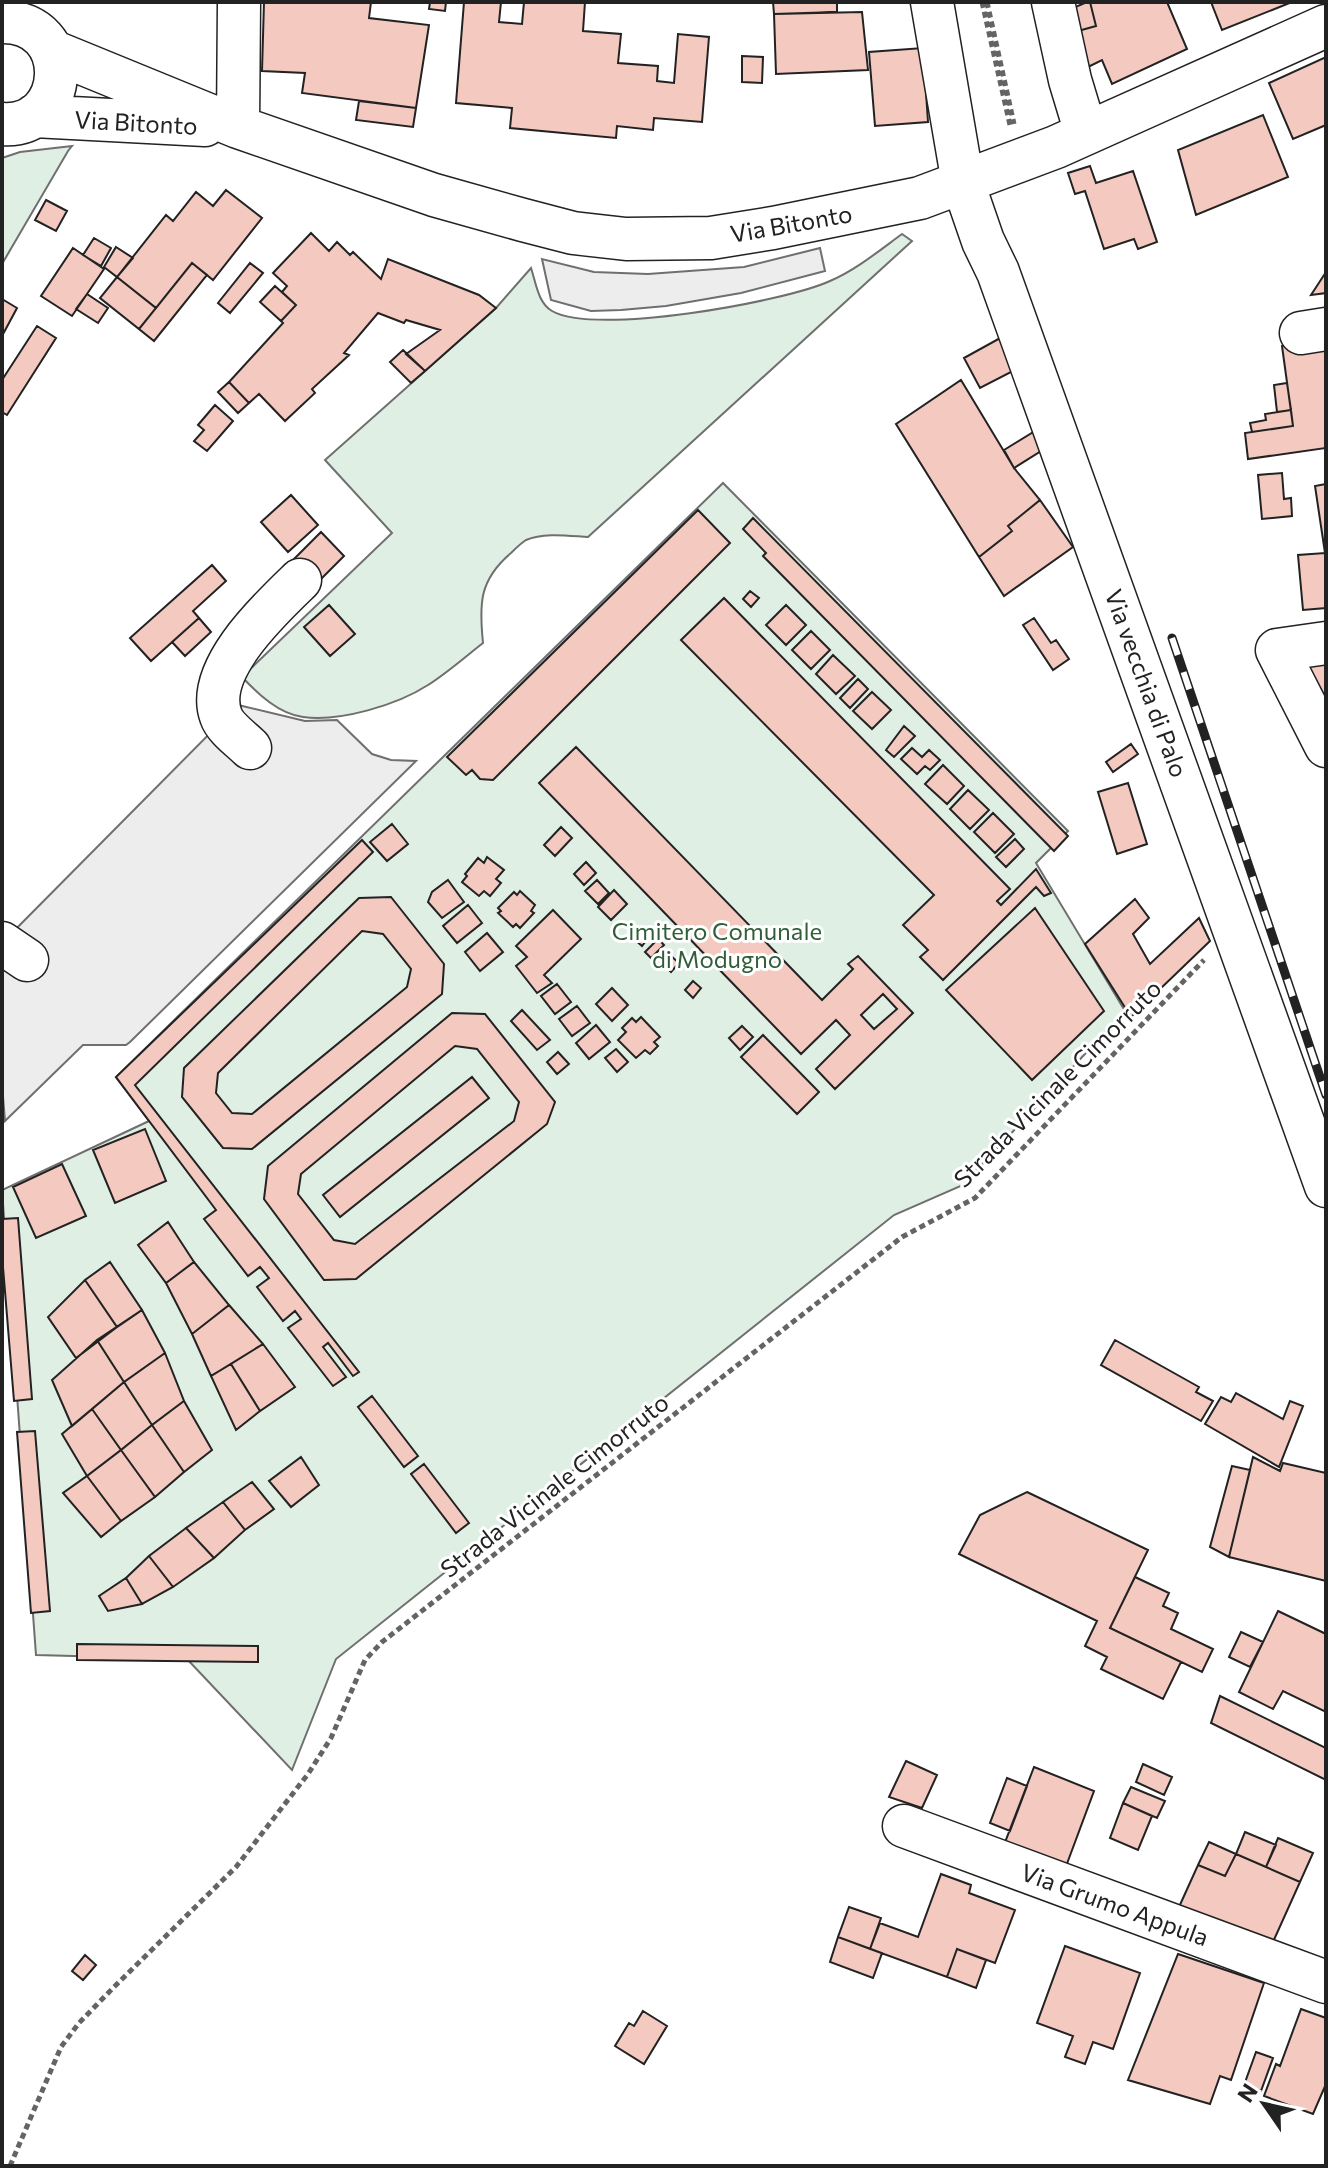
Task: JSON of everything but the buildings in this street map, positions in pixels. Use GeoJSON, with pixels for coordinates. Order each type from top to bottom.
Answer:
{"type":"FeatureCollection","features":[{"type":"Feature","properties":{"kind":"street"},"geometry":{"type":"LineString","coordinates":[[238,127],[239,2]]}},
{"type":"Feature","properties":{"kind":"street","name":"Via vecchia di Palo"},"geometry":{"type":"LineString","coordinates":[[932,2],[963,183],[983,241],[998,272],[1326,1186]]}},
{"type":"Feature","properties":{"kind":"street"},"geometry":{"type":"LineString","coordinates":[[1053,2],[1070,80],[1086,133]]}},
{"type":"Feature","properties":{"kind":"street","name":"Via Bitonto"},"geometry":{"type":"LineString","coordinates":[[2,22],[29,27],[43,37],[52,51],[238,127],[463,204],[573,233],[626,239],[711,238],[920,198],[1086,133],[1326,26]]}},
{"type":"Feature","properties":{"kind":"street"},"geometry":{"type":"LineString","coordinates":[[18,120],[47,103],[55,87],[57,68],[52,51]]}},
{"type":"Feature","properties":{"kind":"street","name":"Via Bitonto"},"geometry":{"type":"LineString","coordinates":[[18,120],[238,127]]}},
{"type":"Feature","properties":{"kind":"street"},"geometry":{"type":"LineString","coordinates":[[250,748],[222,720],[217,701],[226,665],[268,610],[300,580]]}},
{"type":"Feature","properties":{"kind":"street"},"geometry":{"type":"LineString","coordinates":[[1326,643],[1277,650],[1326,746]]}},
{"type":"Feature","properties":{"kind":"street","name":"Via Grumo Appula"},"geometry":{"type":"LineString","coordinates":[[904,1826],[1326,1982]]}},
{"type":"Feature","properties":{"kind":"path"},"geometry":{"type":"LineString","coordinates":[[984,2],[1010,126],[1022,160]]}},
{"type":"Feature","properties":{"kind":"path","name":"Strada Vicinale Cimorruto"},"geometry":{"type":"LineString","coordinates":[[10,2166],[61,2047],[104,1997],[236,1867],[308,1774],[331,1738],[365,1660],[382,1642],[902,1237],[975,1198],[1235,928]]}},
{"type":"Feature","properties":{"kind":"green space"},"geometry":{"type":"Polygon","coordinates":[[[72,146],[2,264],[2,158],[20,152],[72,146]]]}},
{"type":"Feature","properties":{"kind":"green space"},"geometry":{"type":"Polygon","coordinates":[[[902,234],[912,241],[588,537],[557,535],[526,540],[500,563],[484,594],[481,616],[483,643],[435,680],[385,705],[318,718],[294,715],[277,708],[242,677],[392,533],[325,460],[496,308],[531,268],[541,298],[552,311],[574,318],[647,318],[733,306],[807,289],[849,271],[902,234]]]}},
{"type":"Feature","properties":{"kind":"green space","name":"Cimitero Comunale di Modugno"},"geometry":{"type":"Polygon","coordinates":[[[723,483],[1068,831],[1036,863],[1125,1011],[963,1185],[894,1215],[336,1659],[292,1770],[187,1659],[36,1655],[2,1190],[149,1121],[116,1077],[723,483]]]}},
{"type":"Feature","properties":{"kind":"shaded area"},"geometry":{"type":"Polygon","coordinates":[[[820,248],[825,271],[741,293],[621,310],[591,311],[551,300],[542,259],[594,272],[648,274],[744,267],[820,248]]]}},
{"type":"Feature","properties":{"kind":"shaded area"},"geometry":{"type":"Polygon","coordinates":[[[238,705],[305,721],[337,720],[372,754],[391,760],[416,761],[130,1042],[126,1045],[83,1045],[5,1121],[2,943],[238,705]]]}},
{"type":"Feature","properties":{"kind":"railway"},"geometry":{"type":"LineString","coordinates":[[1172,638],[1326,1095]]}}]}
